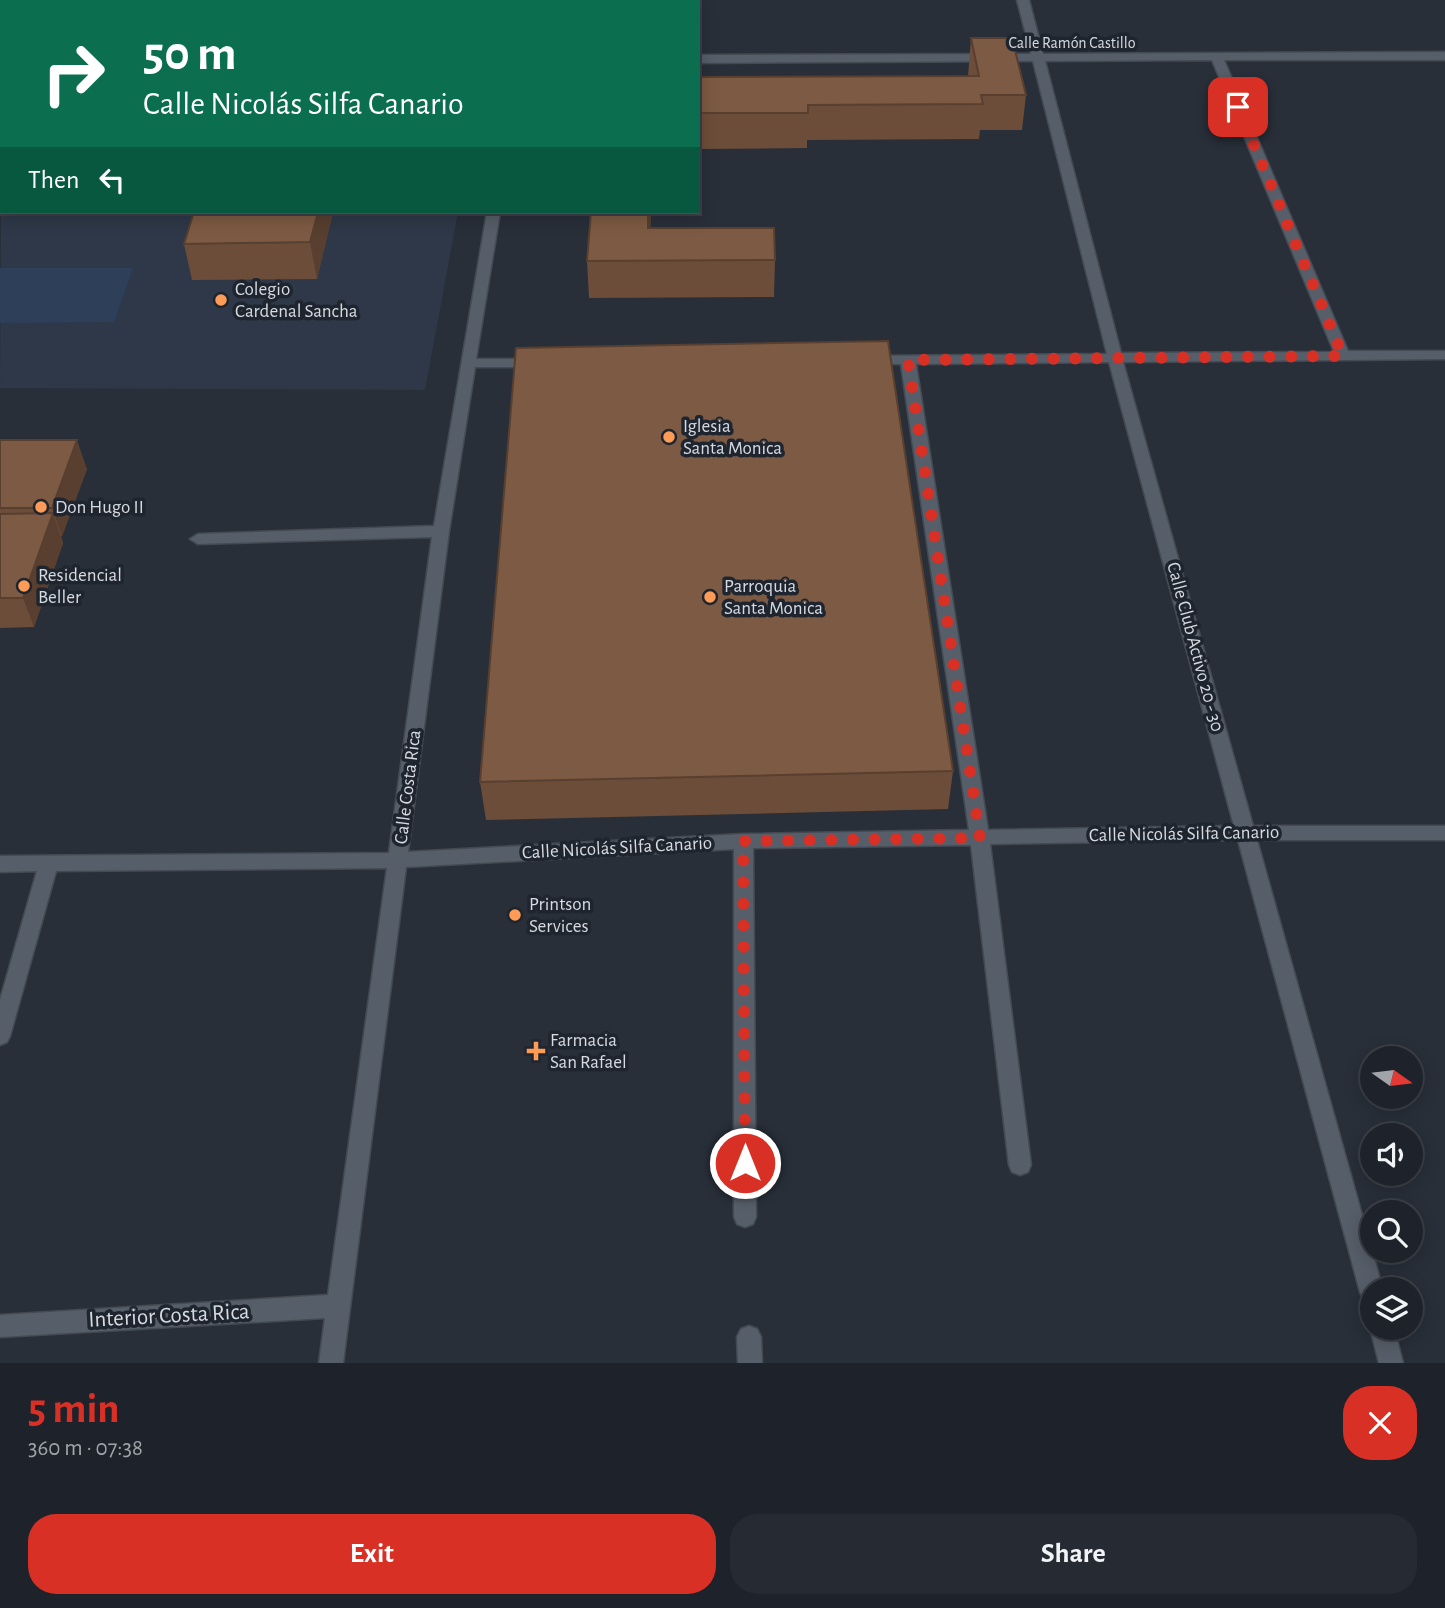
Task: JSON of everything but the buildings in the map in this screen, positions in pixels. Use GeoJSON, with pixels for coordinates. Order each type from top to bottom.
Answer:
{"type":"FeatureCollection","features":[{"type":"Feature","properties":{"kind":"street","name":"Calle Club Activo 20 - 30"},"geometry":{"type":"LineString","coordinates":[[1023,0],[1115,358],[1368,1277]]}},
{"type":"Feature","properties":{"kind":"street","name":"Calle Ramón Castillo"},"geometry":{"type":"LineString","coordinates":[[700,59],[1445,56]]}},
{"type":"Feature","properties":{"kind":"street"},"geometry":{"type":"LineString","coordinates":[[1217,58],[1343,356]]}},
{"type":"Feature","properties":{"kind":"street","name":"Calle Costa Rica"},"geometry":{"type":"LineString","coordinates":[[331,1363],[441,531],[492,214]]}},
{"type":"Feature","properties":{"kind":"street"},"geometry":{"type":"LineString","coordinates":[[853,360],[1445,355]]}},
{"type":"Feature","properties":{"kind":"street"},"geometry":{"type":"LineString","coordinates":[[908,360],[980,838],[1020,1165]]}},
{"type":"Feature","properties":{"kind":"street"},"geometry":{"type":"LineString","coordinates":[[468,363],[550,363]]}},
{"type":"Feature","properties":{"kind":"street"},"geometry":{"type":"LineString","coordinates":[[198,539],[441,531]]}},
{"type":"Feature","properties":{"kind":"street","name":"Calle Nicolás Silfa Canario"},"geometry":{"type":"LineString","coordinates":[[0,864],[398,860],[743,841],[1246,833],[1445,833]]}},
{"type":"Feature","properties":{"kind":"street"},"geometry":{"type":"LineString","coordinates":[[743,841],[745,1217]]}},
{"type":"Feature","properties":{"kind":"street"},"geometry":{"type":"LineString","coordinates":[[0,1036],[49,863]]}},
{"type":"Feature","properties":{"kind":"street","name":"Interior Costa Rica"},"geometry":{"type":"LineString","coordinates":[[0,1326],[337,1306]]}},
{"type":"Feature","properties":{"kind":"street"},"geometry":{"type":"LineString","coordinates":[[749,1337],[750,1363]]}},
{"type":"Feature","properties":{"kind":"street"},"geometry":{"type":"LineString","coordinates":[[1385,1340],[1391,1363]]}},
{"type":"Feature","properties":{"kind":"shaded area","name":"Colegio Cardenal Sancha"},"geometry":{"type":"Polygon","coordinates":[[[1,214],[458,214],[425,390],[0,388],[1,214]]]}},
{"type":"Feature","properties":{"kind":"shaded area"},"geometry":{"type":"Polygon","coordinates":[[[0,268],[133,268],[114,322],[0,323],[0,268]]]}},
{"type":"Feature","properties":{"kind":"place","name":"Colegio Cardenal Sancha"},"geometry":{"type":"Point","coordinates":[221,300]}},
{"type":"Feature","properties":{"kind":"place","name":"Iglesia Santa Monica"},"geometry":{"type":"Point","coordinates":[669,437]}},
{"type":"Feature","properties":{"kind":"place","name":"Don Hugo II"},"geometry":{"type":"Point","coordinates":[41,507]}},
{"type":"Feature","properties":{"kind":"place","name":"Residencial Beller"},"geometry":{"type":"Point","coordinates":[24,586]}},
{"type":"Feature","properties":{"kind":"place","name":"Parroquia Santa Monica"},"geometry":{"type":"Point","coordinates":[710,597]}},
{"type":"Feature","properties":{"kind":"place","name":"Printson Services"},"geometry":{"type":"Point","coordinates":[515,915]}},
{"type":"Feature","properties":{"kind":"place","name":"Farmacia San Rafael"},"geometry":{"type":"Point","coordinates":[536,1051]}},
{"type":"Feature","properties":{"kind":"route"},"geometry":{"type":"LineString","coordinates":[[745,1163],[743,841],[980,838],[908,360],[1343,356],[1238,107]]}}]}
